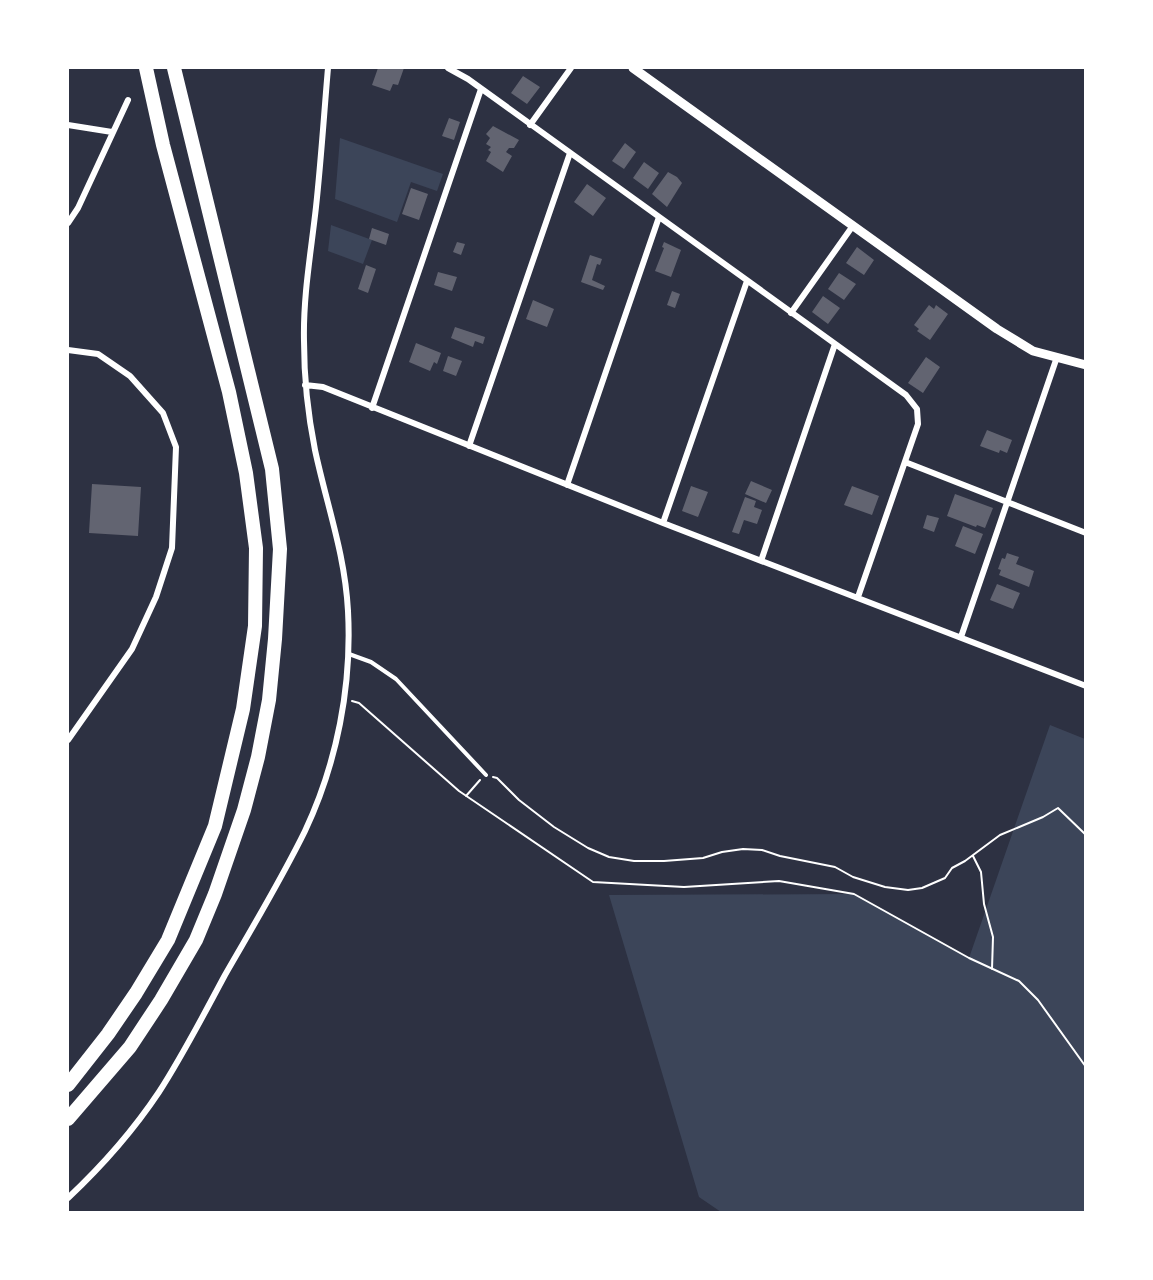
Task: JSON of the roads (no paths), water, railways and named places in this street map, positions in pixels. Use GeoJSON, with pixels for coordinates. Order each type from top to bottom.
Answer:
{"type":"FeatureCollection","features":[{"type":"Feature","properties":{"kind":"highway"},"geometry":{"type":"LineString","coordinates":[[68,1085],[108,1034],[168,940],[215,826],[243,709],[255,626],[256,548],[246,472],[229,392],[163,145],[146,68]]}},
{"type":"Feature","properties":{"kind":"highway"},"geometry":{"type":"LineString","coordinates":[[68,1119],[130,1047],[196,940],[215,894],[244,810],[258,757],[269,700],[280,549],[272,469],[174,68]]}},
{"type":"Feature","properties":{"kind":"street"},"geometry":{"type":"LineString","coordinates":[[68,1198],[112,1154],[160,1090],[305,831],[324,784],[340,725],[349,654],[348,611],[336,527],[315,448],[306,385],[304,302],[316,205],[328,68]]}},
{"type":"Feature","properties":{"kind":"street"},"geometry":{"type":"LineString","coordinates":[[448,68],[482,89],[906,395],[917,409],[918,424],[858,597]]}},
{"type":"Feature","properties":{"kind":"street"},"geometry":{"type":"LineString","coordinates":[[530,125],[571,68]]}},
{"type":"Feature","properties":{"kind":"street"},"geometry":{"type":"LineString","coordinates":[[633,68],[997,329],[1033,351],[1086,365]]}},
{"type":"Feature","properties":{"kind":"street"},"geometry":{"type":"LineString","coordinates":[[372,408],[482,89]]}},
{"type":"Feature","properties":{"kind":"street"},"geometry":{"type":"LineString","coordinates":[[68,223],[78,208],[128,100]]}},
{"type":"Feature","properties":{"kind":"street"},"geometry":{"type":"LineString","coordinates":[[68,125],[112,132]]}},
{"type":"Feature","properties":{"kind":"street"},"geometry":{"type":"LineString","coordinates":[[470,446],[570,153]]}},
{"type":"Feature","properties":{"kind":"street"},"geometry":{"type":"LineString","coordinates":[[567,485],[659,217]]}},
{"type":"Feature","properties":{"kind":"street"},"geometry":{"type":"LineString","coordinates":[[791,313],[852,226]]}},
{"type":"Feature","properties":{"kind":"street"},"geometry":{"type":"LineString","coordinates":[[663,524],[747,281]]}},
{"type":"Feature","properties":{"kind":"street"},"geometry":{"type":"LineString","coordinates":[[761,561],[835,344]]}},
{"type":"Feature","properties":{"kind":"street"},"geometry":{"type":"LineString","coordinates":[[68,350],[98,354],[130,376],[163,413],[176,447],[172,548],[156,597],[132,649],[68,740]]}},
{"type":"Feature","properties":{"kind":"street"},"geometry":{"type":"LineString","coordinates":[[961,637],[1057,357]]}},
{"type":"Feature","properties":{"kind":"street"},"geometry":{"type":"LineString","coordinates":[[306,385],[323,387],[663,524],[1086,686]]}},
{"type":"Feature","properties":{"kind":"street"},"geometry":{"type":"LineString","coordinates":[[905,462],[1086,533]]}},
{"type":"Feature","properties":{"kind":"lane"},"geometry":{"type":"LineString","coordinates":[[349,654],[371,662],[396,679],[486,775]]}}]}
